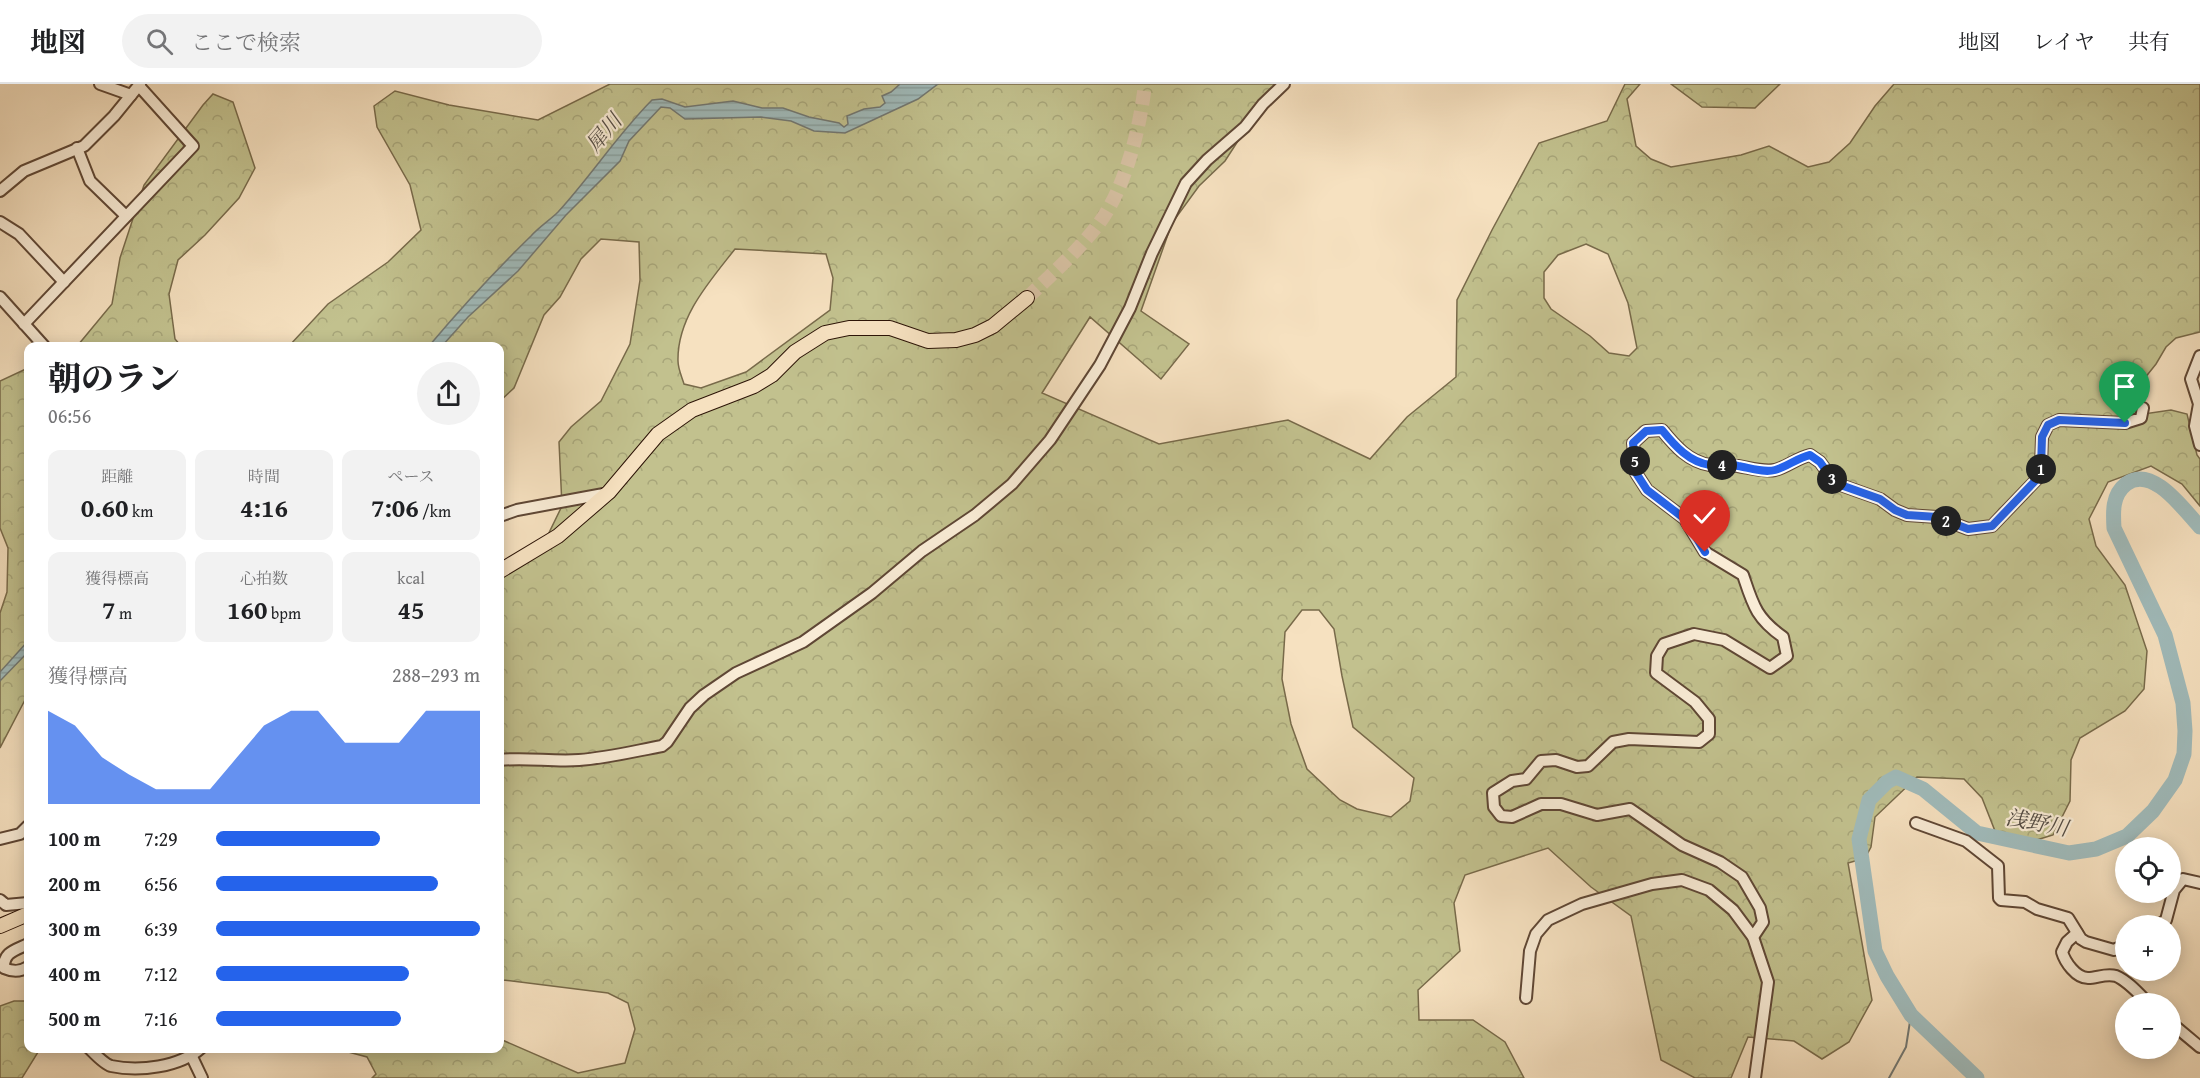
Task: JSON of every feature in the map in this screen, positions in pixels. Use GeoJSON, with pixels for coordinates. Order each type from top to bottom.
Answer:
{"type":"FeatureCollection","features":[{"type":"Feature","properties":{"kind":"main road"},"geometry":{"type":"LineString","coordinates":[[504,569],[558,536],[609,492],[658,434],[692,410],[754,386],[772,375],[795,352],[825,333],[849,328],[891,328],[928,341],[956,340],[975,335],[993,326],[1027,298]]}},
{"type":"Feature","properties":{"kind":"main road"},"geometry":{"type":"LineString","coordinates":[[0,926],[24,916]]}},
{"type":"Feature","properties":{"kind":"street"},"geometry":{"type":"LineString","coordinates":[[100,84],[131,95]]}},
{"type":"Feature","properties":{"kind":"street"},"geometry":{"type":"LineString","coordinates":[[504,760],[579,760],[662,746],[690,708],[705,695],[736,673],[803,642],[1012,484],[1050,440],[1100,365],[1130,308],[1152,253],[1186,183],[1207,160],[1245,127],[1263,104],[1284,84]]}},
{"type":"Feature","properties":{"kind":"street"},"geometry":{"type":"LineString","coordinates":[[0,190],[24,171],[84,146],[140,85],[193,146],[24,324]]}},
{"type":"Feature","properties":{"kind":"street"},"geometry":{"type":"LineString","coordinates":[[77,148],[90,181],[126,216]]}},
{"type":"Feature","properties":{"kind":"street"},"geometry":{"type":"LineString","coordinates":[[0,222],[19,234],[64,282]]}},
{"type":"Feature","properties":{"kind":"street"},"geometry":{"type":"LineString","coordinates":[[0,297],[40,342]]}},
{"type":"Feature","properties":{"kind":"street"},"geometry":{"type":"LineString","coordinates":[[2200,356],[2192,379],[2199,404],[2195,426],[2200,445]]}},
{"type":"Feature","properties":{"kind":"street"},"geometry":{"type":"LineString","coordinates":[[1752,937],[1763,922],[1761,908],[1742,877],[1720,862],[1682,845],[1630,809],[1597,815],[1561,804],[1541,804],[1512,817],[1501,816],[1494,807],[1493,793],[1512,781],[1526,779],[1541,761],[1556,760],[1577,767],[1588,766],[1613,742],[1629,739],[1699,742],[1709,734],[1709,719],[1695,702],[1656,673],[1657,656],[1664,644],[1694,634],[1724,640],[1770,668],[1787,656],[1783,637],[1766,626],[1753,607],[1743,575],[1705,552],[1685,519],[1647,490],[1636,473],[1633,443],[1646,431],[1662,430],[1677,448],[1696,461],[1711,465],[1729,465],[1768,471],[1810,455],[1820,462],[1835,483],[1880,499],[1895,510],[1907,515],[1937,517],[1968,529],[1992,526],[2037,479],[2041,467],[2042,437],[2048,425],[2059,420],[2125,423],[2141,418],[2143,408]]}},
{"type":"Feature","properties":{"kind":"street"},"geometry":{"type":"LineString","coordinates":[[504,515],[609,492]]}},
{"type":"Feature","properties":{"kind":"street"},"geometry":{"type":"LineString","coordinates":[[1916,823],[1966,841],[1998,866],[1999,898],[2001,900],[2025,902],[2037,909],[2068,918],[2086,942],[2115,950]]}},
{"type":"Feature","properties":{"kind":"street"},"geometry":{"type":"LineString","coordinates":[[0,839],[20,834],[24,830]]}},
{"type":"Feature","properties":{"kind":"street"},"geometry":{"type":"LineString","coordinates":[[2167,915],[2174,890],[2183,879],[2200,883]]}},
{"type":"Feature","properties":{"kind":"street"},"geometry":{"type":"LineString","coordinates":[[1526,998],[1530,951],[1536,934],[1548,921],[1582,904],[1652,884],[1682,880],[1709,890],[1732,910],[1752,937],[1768,982],[1755,1078]]}},
{"type":"Feature","properties":{"kind":"street"},"geometry":{"type":"LineString","coordinates":[[0,900],[6,905],[24,903]]}},
{"type":"Feature","properties":{"kind":"street"},"geometry":{"type":"LineString","coordinates":[[2077,933],[2067,942],[2062,952],[2065,960],[2079,976],[2087,978],[2100,975],[2115,976],[2136,993]]}},
{"type":"Feature","properties":{"kind":"street"},"geometry":{"type":"LineString","coordinates":[[24,946],[6,955],[4,968],[10,971],[24,969]]}},
{"type":"Feature","properties":{"kind":"street"},"geometry":{"type":"LineString","coordinates":[[2181,1031],[2200,1047]]}},
{"type":"Feature","properties":{"kind":"street"},"geometry":{"type":"LineString","coordinates":[[95,1053],[109,1066],[157,1068],[192,1057],[196,1053]]}},
{"type":"Feature","properties":{"kind":"street"},"geometry":{"type":"LineString","coordinates":[[192,1057],[202,1078]]}},
{"type":"Feature","properties":{"kind":"green space"},"geometry":{"type":"Polygon","coordinates":[[[610,84],[1275,84],[1225,161],[1199,186],[1172,223],[1141,311],[1189,344],[1161,379],[1090,317],[1042,393],[1159,444],[1288,420],[1370,459],[1407,417],[1456,377],[1457,300],[1539,143],[1607,121],[1625,84],[1640,84],[1627,99],[1636,146],[1651,159],[1671,167],[1741,155],[1769,146],[1808,167],[1829,162],[1850,143],[1875,106],[1894,84],[2200,84],[2200,332],[2176,338],[2166,347],[2156,364],[2128,399],[2137,415],[2171,410],[2187,414],[2200,459],[2200,506],[2182,484],[2151,466],[2108,482],[2089,519],[2096,546],[2125,585],[2147,651],[2144,689],[2125,711],[2080,738],[2071,760],[2070,801],[2053,835],[2030,842],[1997,836],[1982,798],[1964,779],[1917,777],[1875,817],[1871,847],[1865,858],[1848,863],[1872,1000],[1849,1042],[1822,1059],[1794,1041],[1748,1037],[1731,1078],[1695,1078],[1661,1060],[1631,916],[1591,887],[1548,848],[1465,875],[1454,903],[1460,951],[1418,990],[1419,1020],[1473,1020],[1505,1042],[1524,1078],[372,1078],[376,1074],[367,1057],[352,1053],[504,1053],[504,1041],[578,1073],[625,1063],[635,1029],[628,1003],[608,993],[504,980],[504,569],[543,545],[562,506],[559,442],[571,427],[601,401],[630,344],[640,280],[639,242],[601,239],[581,259],[560,297],[544,315],[514,388],[504,397],[504,342],[293,342],[328,304],[388,262],[421,230],[410,185],[377,127],[374,106],[395,91],[449,105],[538,120],[610,84]],[[1586,244],[1558,255],[1544,272],[1544,298],[1551,309],[1590,336],[1609,353],[1629,356],[1637,348],[1628,303],[1608,254],[1586,244]],[[735,249],[697,300],[683,329],[678,361],[684,384],[701,388],[746,372],[830,310],[833,278],[826,254],[735,249]],[[1302,610],[1285,632],[1282,679],[1291,724],[1307,769],[1340,800],[1357,809],[1391,817],[1410,801],[1414,778],[1353,727],[1334,629],[1319,610],[1302,610]]]}},
{"type":"Feature","properties":{"kind":"green space"},"geometry":{"type":"Polygon","coordinates":[[[1671,84],[1780,84],[1755,108],[1702,107],[1671,84]]]}},
{"type":"Feature","properties":{"kind":"green space"},"geometry":{"type":"Polygon","coordinates":[[[213,94],[233,102],[255,168],[239,198],[178,260],[169,294],[175,339],[178,342],[80,342],[112,304],[120,258],[144,185],[213,94]]]}},
{"type":"Feature","properties":{"kind":"green space"},"geometry":{"type":"Polygon","coordinates":[[[24,370],[24,702],[0,748],[0,613],[7,592],[8,548],[0,528],[0,381],[24,370]]]}},
{"type":"Feature","properties":{"kind":"green space"},"geometry":{"type":"Polygon","coordinates":[[[14,1001],[24,1001],[24,1053],[38,1053],[22,1078],[0,1078],[0,1006],[14,1001]]]}},
{"type":"Feature","properties":{"kind":"water"},"geometry":{"type":"Polygon","coordinates":[[[900,84],[938,84],[918,99],[845,133],[814,131],[791,121],[761,117],[685,119],[670,108],[661,107],[629,141],[620,161],[566,215],[518,271],[468,317],[446,342],[433,342],[504,263],[558,212],[652,100],[662,99],[685,107],[733,101],[762,108],[783,108],[809,117],[839,123],[844,127],[848,124],[847,116],[864,109],[880,107],[885,103],[882,96],[900,84]]]}},
{"type":"Feature","properties":{"kind":"water"},"geometry":{"type":"Polygon","coordinates":[[[24,645],[24,656],[0,681],[0,672],[24,645]]]}},
{"type":"Feature","properties":{"kind":"waterway","name":"浅野川"},"geometry":{"type":"LineString","coordinates":[[1977,1078],[1911,1015],[1875,951],[1859,839],[1869,800],[1887,782],[1896,777],[1923,789],[1977,833],[2069,853],[2096,849],[2127,836],[2153,811],[2175,780],[2184,754],[2185,731],[2183,703],[2165,635],[2114,528],[2114,510],[2118,493],[2126,484],[2136,479],[2157,484],[2200,527]]}},
{"type":"Feature","properties":{"kind":"waterway"},"geometry":{"type":"LineString","coordinates":[[1889,1078],[1906,1047],[1911,1015]]}},
{"type":"Feature","properties":{"kind":"tunnel"},"geometry":{"type":"LineString","coordinates":[[1027,298],[1081,245],[1097,226],[1116,195],[1135,139],[1145,84]]}},
{"type":"Feature","properties":{"kind":"route"},"geometry":{"type":"LineString","coordinates":[[1705,552],[1685,519],[1647,490],[1636,473],[1633,443],[1646,431],[1662,430],[1677,448],[1696,461],[1711,465],[1729,465],[1768,471],[1810,455],[1820,462],[1835,483],[1880,499],[1895,510],[1907,515],[1937,517],[1968,529],[1992,526],[2037,479],[2041,467],[2042,437],[2048,425],[2059,420],[2125,423]]}},
{"type":"Feature","properties":{"kind":"water label","name":"犀川"},"geometry":{"type":"Point","coordinates":[604,133]}}]}
